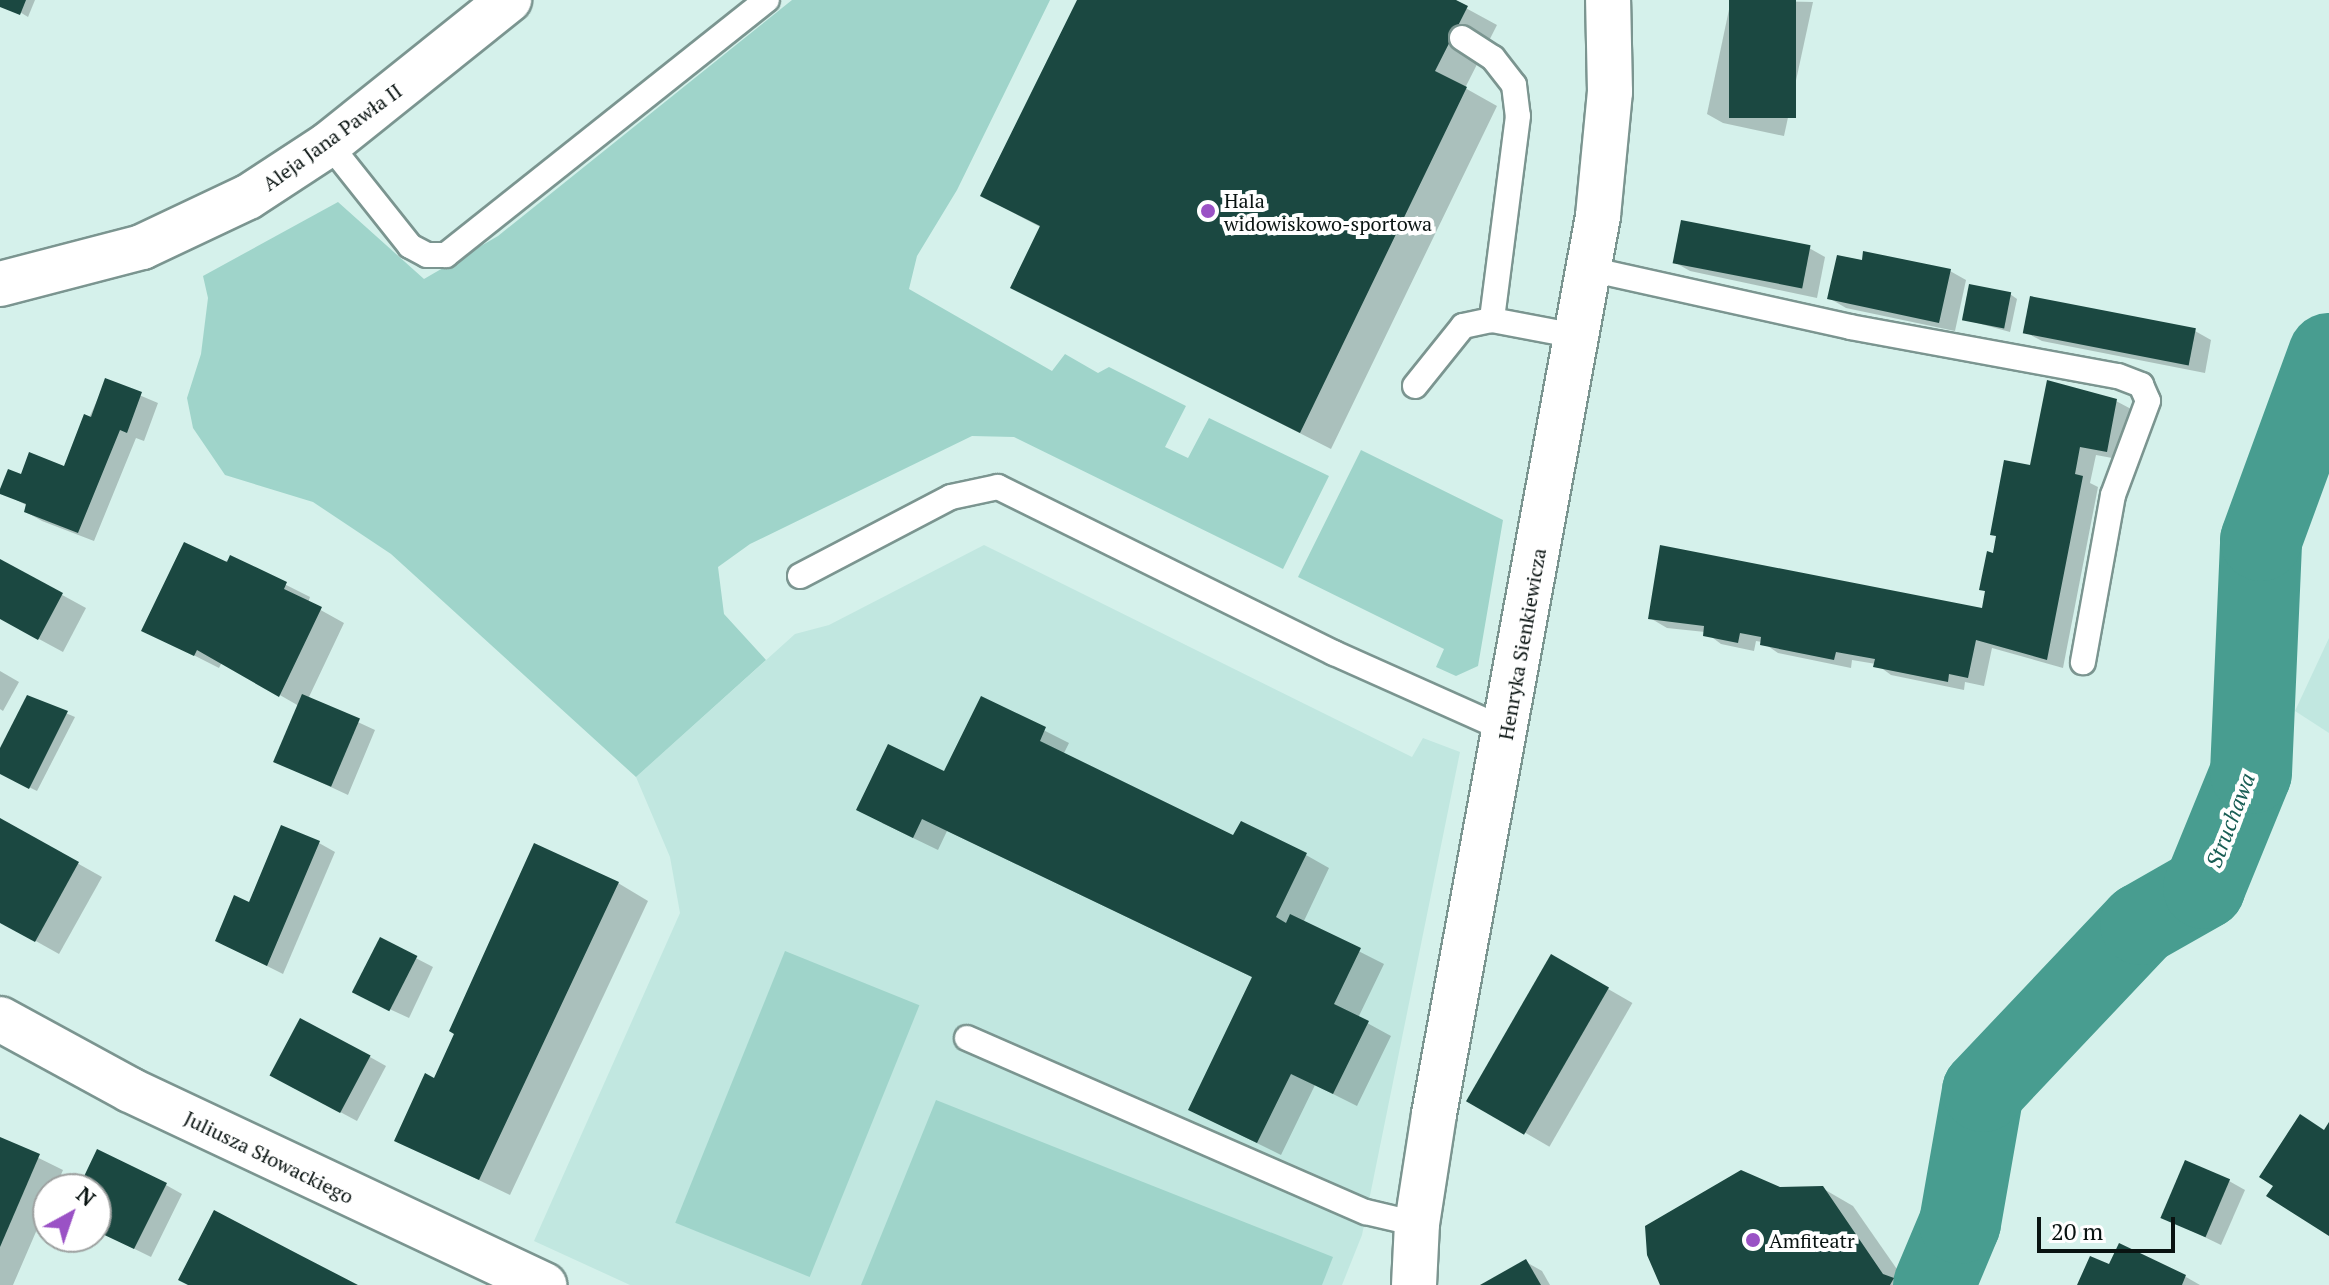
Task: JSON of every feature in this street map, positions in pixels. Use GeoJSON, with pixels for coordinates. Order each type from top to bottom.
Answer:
{"type":"FeatureCollection","features":[{"type":"Feature","properties":{"kind":"street","name":"Aleja Jana Pawła II"},"geometry":{"type":"LineString","coordinates":[[0,284],[107,259],[174,234],[248,197],[329,144],[509,0]]}},
{"type":"Feature","properties":{"kind":"street","name":"Henryka Sienkiewicza"},"geometry":{"type":"LineString","coordinates":[[1414,1285],[1417,1224],[1589,269],[1606,150],[1608,0]]}},
{"type":"Feature","properties":{"kind":"street","name":"Juliusza Słowackiego"},"geometry":{"type":"LineString","coordinates":[[0,1019],[130,1090],[544,1285]]}},
{"type":"Feature","properties":{"kind":"lane"},"geometry":{"type":"LineString","coordinates":[[329,144],[410,246],[427,255],[446,255],[767,0]]}},
{"type":"Feature","properties":{"kind":"lane"},"geometry":{"type":"LineString","coordinates":[[1462,38],[1493,58],[1514,85],[1518,116],[1492,320]]}},
{"type":"Feature","properties":{"kind":"lane"},"geometry":{"type":"LineString","coordinates":[[1589,269],[1850,327],[2118,376],[2141,385],[2148,401],[2113,495],[2083,662]]}},
{"type":"Feature","properties":{"kind":"lane"},"geometry":{"type":"LineString","coordinates":[[1415,386],[1463,326],[1492,320],[1577,336]]}},
{"type":"Feature","properties":{"kind":"lane"},"geometry":{"type":"LineString","coordinates":[[800,576],[951,497],[974,488],[998,487],[1334,653],[1506,730]]}},
{"type":"Feature","properties":{"kind":"lane"},"geometry":{"type":"LineString","coordinates":[[967,1038],[1366,1212],[1417,1224]]}},
{"type":"Feature","properties":{"kind":"shaded area"},"geometry":{"type":"Polygon","coordinates":[[[984,545],[1412,757],[1423,738],[1460,752],[1362,1235],[1342,1285],[630,1285],[534,1241],[680,913],[670,857],[636,777],[795,634],[829,625],[984,545]]]}},
{"type":"Feature","properties":{"kind":"shaded area"},"geometry":{"type":"Polygon","coordinates":[[[2329,638],[2329,733],[2295,711],[2329,638]]]}},
{"type":"Feature","properties":{"kind":"green space"},"geometry":{"type":"Polygon","coordinates":[[[792,0],[1050,0],[957,190],[917,256],[909,289],[1052,371],[1065,354],[1098,373],[1109,367],[1186,406],[1165,447],[1188,458],[1209,418],[1329,476],[1283,569],[1014,437],[972,436],[750,544],[718,567],[724,614],[766,660],[636,777],[391,554],[313,502],[225,475],[193,428],[187,398],[201,354],[208,298],[203,276],[338,202],[424,279],[498,236],[792,0]]]}},
{"type":"Feature","properties":{"kind":"green space"},"geometry":{"type":"Polygon","coordinates":[[[1361,450],[1503,520],[1478,666],[1456,676],[1436,667],[1444,649],[1298,577],[1361,450]]]}},
{"type":"Feature","properties":{"kind":"green space"},"geometry":{"type":"Polygon","coordinates":[[[785,951],[919,1005],[810,1277],[675,1223],[785,951]]]}},
{"type":"Feature","properties":{"kind":"green space"},"geometry":{"type":"Polygon","coordinates":[[[936,1100],[1333,1257],[1322,1285],[861,1285],[936,1100]]]}},
{"type":"Feature","properties":{"kind":"building"},"geometry":{"type":"Polygon","coordinates":[[[0,0],[26,0],[20,15],[0,7],[0,0]]]}},
{"type":"Feature","properties":{"kind":"building","name":"Hala widowiskowo-sportowa"},"geometry":{"type":"Polygon","coordinates":[[[1077,0],[1456,0],[1468,6],[1435,71],[1467,87],[1300,433],[1010,288],[1040,226],[980,196],[1077,0]]]}},
{"type":"Feature","properties":{"kind":"building"},"geometry":{"type":"Polygon","coordinates":[[[1729,0],[1796,0],[1796,118],[1729,118],[1729,0]]]}},
{"type":"Feature","properties":{"kind":"building"},"geometry":{"type":"Polygon","coordinates":[[[1681,220],[1811,245],[1802,288],[1673,263],[1681,220]]]}},
{"type":"Feature","properties":{"kind":"building"},"geometry":{"type":"Polygon","coordinates":[[[1863,251],[1951,269],[1939,323],[1827,299],[1837,255],[1862,260],[1863,251]]]}},
{"type":"Feature","properties":{"kind":"building"},"geometry":{"type":"Polygon","coordinates":[[[1969,284],[2011,292],[2004,329],[1962,320],[1969,284]]]}},
{"type":"Feature","properties":{"kind":"building"},"geometry":{"type":"Polygon","coordinates":[[[2030,296],[2196,328],[2189,366],[2023,333],[2030,296]]]}},
{"type":"Feature","properties":{"kind":"building"},"geometry":{"type":"Polygon","coordinates":[[[105,378],[142,392],[127,433],[120,430],[78,533],[24,512],[26,504],[0,494],[0,489],[8,469],[21,474],[29,452],[64,466],[84,414],[91,417],[105,378]]]}},
{"type":"Feature","properties":{"kind":"building"},"geometry":{"type":"Polygon","coordinates":[[[2047,380],[2117,399],[2107,452],[2080,447],[2075,474],[2083,476],[2047,660],[1976,640],[1968,678],[1949,674],[1948,682],[1873,667],[1875,659],[1836,652],[1834,660],[1760,645],[1761,637],[1740,633],[1738,643],[1703,636],[1704,626],[1648,619],[1660,545],[1982,608],[1985,591],[1979,590],[1987,551],[1993,553],[1996,536],[1990,535],[2004,460],[2030,465],[2047,380]]]}},
{"type":"Feature","properties":{"kind":"building"},"geometry":{"type":"Polygon","coordinates":[[[184,542],[227,562],[230,555],[287,582],[284,589],[322,607],[279,697],[197,650],[194,656],[141,631],[184,542]]]}},
{"type":"Feature","properties":{"kind":"building"},"geometry":{"type":"Polygon","coordinates":[[[0,559],[63,593],[38,640],[0,619],[0,559]]]}},
{"type":"Feature","properties":{"kind":"building"},"geometry":{"type":"Polygon","coordinates":[[[302,694],[360,719],[331,787],[273,762],[302,694]]]}},
{"type":"Feature","properties":{"kind":"building"},"geometry":{"type":"Polygon","coordinates":[[[27,695],[68,711],[29,789],[0,774],[0,748],[27,695]]]}},
{"type":"Feature","properties":{"kind":"building"},"geometry":{"type":"Polygon","coordinates":[[[981,696],[1046,727],[1040,741],[1233,835],[1241,821],[1307,853],[1276,917],[1286,923],[1290,914],[1361,948],[1334,1004],[1369,1021],[1333,1094],[1291,1074],[1257,1143],[1188,1110],[1252,977],[922,819],[913,838],[856,810],[888,744],[944,771],[981,696]]]}},
{"type":"Feature","properties":{"kind":"building"},"geometry":{"type":"Polygon","coordinates":[[[0,818],[79,862],[35,942],[0,923],[0,818]]]}},
{"type":"Feature","properties":{"kind":"building"},"geometry":{"type":"Polygon","coordinates":[[[281,825],[320,841],[267,966],[215,941],[234,895],[249,902],[281,825]]]}},
{"type":"Feature","properties":{"kind":"building"},"geometry":{"type":"Polygon","coordinates":[[[534,843],[619,882],[479,1180],[394,1141],[425,1073],[434,1078],[454,1034],[449,1031],[534,843]]]}},
{"type":"Feature","properties":{"kind":"building"},"geometry":{"type":"Polygon","coordinates":[[[380,937],[417,956],[389,1011],[352,992],[380,937]]]}},
{"type":"Feature","properties":{"kind":"building"},"geometry":{"type":"Polygon","coordinates":[[[1551,954],[1609,988],[1524,1135],[1466,1101],[1551,954]]]}},
{"type":"Feature","properties":{"kind":"building"},"geometry":{"type":"Polygon","coordinates":[[[300,1018],[371,1056],[340,1113],[269,1075],[300,1018]]]}},
{"type":"Feature","properties":{"kind":"building"},"geometry":{"type":"Polygon","coordinates":[[[2300,1114],[2324,1130],[2329,1122],[2329,1236],[2266,1196],[2273,1186],[2259,1177],[2300,1114]]]}},
{"type":"Feature","properties":{"kind":"building"},"geometry":{"type":"Polygon","coordinates":[[[0,1137],[40,1154],[0,1247],[0,1137]]]}},
{"type":"Feature","properties":{"kind":"building"},"geometry":{"type":"Polygon","coordinates":[[[97,1149],[167,1183],[134,1249],[112,1239],[112,1173],[86,1173],[97,1149]]]}},
{"type":"Feature","properties":{"kind":"building"},"geometry":{"type":"Polygon","coordinates":[[[2185,1160],[2230,1179],[2205,1237],[2160,1218],[2185,1160]]]}},
{"type":"Feature","properties":{"kind":"building","name":"Amfiteatr"},"geometry":{"type":"Polygon","coordinates":[[[1741,1170],[1780,1187],[1823,1186],[1883,1274],[1894,1278],[1890,1285],[1660,1285],[1647,1255],[1645,1226],[1741,1170]]]}},
{"type":"Feature","properties":{"kind":"building"},"geometry":{"type":"Polygon","coordinates":[[[214,1210],[358,1285],[188,1285],[178,1280],[214,1210]]]}},
{"type":"Feature","properties":{"kind":"building"},"geometry":{"type":"Polygon","coordinates":[[[2119,1243],[2186,1275],[2182,1285],[2077,1285],[2090,1256],[2109,1264],[2119,1243]]]}},
{"type":"Feature","properties":{"kind":"building"},"geometry":{"type":"Polygon","coordinates":[[[1526,1259],[1541,1285],[1480,1285],[1526,1259]]]}},
{"type":"Feature","properties":{"kind":"waterway","name":"Struchawa"},"geometry":{"type":"LineString","coordinates":[[1934,1285],[1960,1223],[1983,1091],[2141,924],[2204,888],[2251,773],[2261,540],[2329,354]]}},
{"type":"Feature","properties":{"kind":"place","name":"Hala widowiskowo-sportowa"},"geometry":{"type":"Point","coordinates":[1208,211]}},
{"type":"Feature","properties":{"kind":"place","name":"Amfiteatr"},"geometry":{"type":"Point","coordinates":[1753,1240]}}]}
